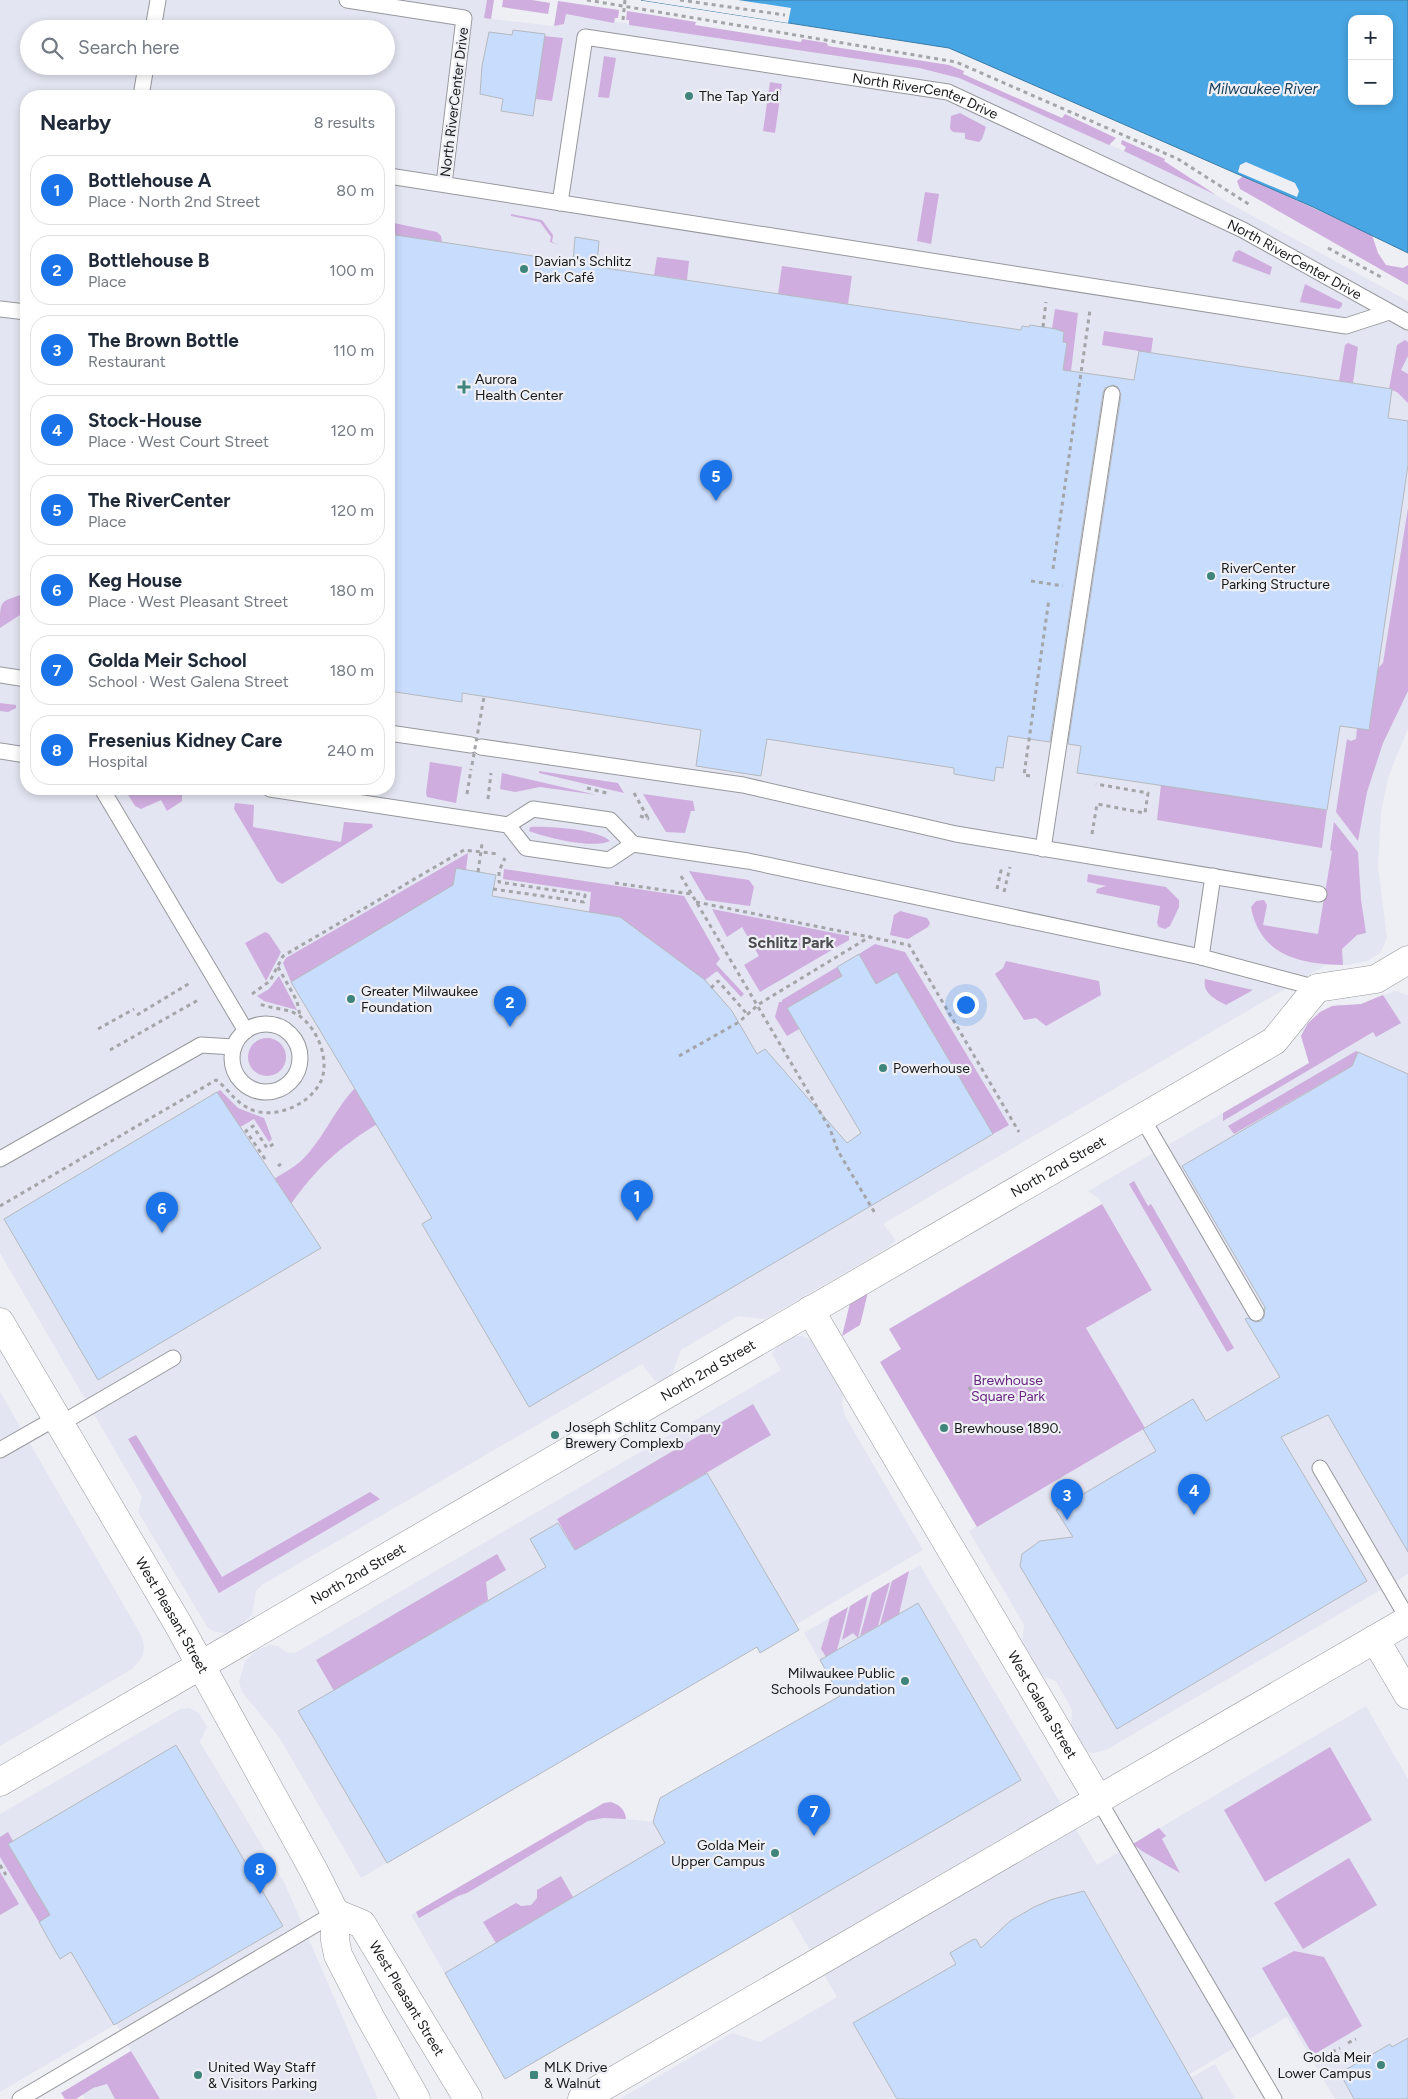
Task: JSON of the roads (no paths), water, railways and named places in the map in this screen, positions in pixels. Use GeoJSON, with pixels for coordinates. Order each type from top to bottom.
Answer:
{"type":"FeatureCollection","features":[{"type":"Feature","properties":{"kind":"street"},"geometry":{"type":"LineString","coordinates":[[1317,988],[1376,979],[1408,960]]}},
{"type":"Feature","properties":{"kind":"street","name":"North 2nd Street"},"geometry":{"type":"LineString","coordinates":[[0,1782],[1141,1116],[1274,1041],[1317,988]]}},
{"type":"Feature","properties":{"kind":"street","name":"West Galena Street"},"geometry":{"type":"LineString","coordinates":[[810,1310],[1098,1799]]}},
{"type":"Feature","properties":{"kind":"street","name":"West Pleasant Street"},"geometry":{"type":"LineString","coordinates":[[0,1322],[201,1665],[335,1913],[335,1940],[338,1955],[416,2099]]}},
{"type":"Feature","properties":{"kind":"street"},"geometry":{"type":"LineString","coordinates":[[582,2099],[1408,1619]]}},
{"type":"Feature","properties":{"kind":"street"},"geometry":{"type":"LineString","coordinates":[[1375,1639],[1408,1695]]}},
{"type":"Feature","properties":{"kind":"street","name":"West Pleasant Street"},"geometry":{"type":"LineString","coordinates":[[335,1913],[362,1924],[468,2099]]}},
{"type":"Feature","properties":{"kind":"lane"},"geometry":{"type":"LineString","coordinates":[[155,20],[158,0]]}},
{"type":"Feature","properties":{"kind":"lane","name":"North RiverCenter Drive"},"geometry":{"type":"LineString","coordinates":[[347,0],[464,18],[444,184]]}},
{"type":"Feature","properties":{"kind":"lane","name":"North RiverCenter Drive"},"geometry":{"type":"LineString","coordinates":[[560,203],[585,37],[948,92],[1244,230],[1408,322]]}},
{"type":"Feature","properties":{"kind":"lane"},"geometry":{"type":"LineString","coordinates":[[142,90],[144,75]]}},
{"type":"Feature","properties":{"kind":"lane","name":"North RiverCenter Drive"},"geometry":{"type":"LineString","coordinates":[[395,177],[1346,326],[1389,312]]}},
{"type":"Feature","properties":{"kind":"lane"},"geometry":{"type":"LineString","coordinates":[[0,309],[20,311]]}},
{"type":"Feature","properties":{"kind":"lane"},"geometry":{"type":"LineString","coordinates":[[1043,849],[1112,394]]}},
{"type":"Feature","properties":{"kind":"lane"},"geometry":{"type":"LineString","coordinates":[[0,674],[20,678]]}},
{"type":"Feature","properties":{"kind":"lane"},"geometry":{"type":"LineString","coordinates":[[395,734],[743,785],[956,834],[1319,894]]}},
{"type":"Feature","properties":{"kind":"lane"},"geometry":{"type":"LineString","coordinates":[[0,751],[20,754]]}},
{"type":"Feature","properties":{"kind":"lane"},"geometry":{"type":"LineString","coordinates":[[106,795],[246,1031]]}},
{"type":"Feature","properties":{"kind":"lane"},"geometry":{"type":"LineString","coordinates":[[309,795],[508,826],[526,848],[609,860],[633,844]]}},
{"type":"Feature","properties":{"kind":"lane"},"geometry":{"type":"LineString","coordinates":[[508,826],[533,809],[610,820],[633,844],[748,861],[1201,958],[1317,988]]}},
{"type":"Feature","properties":{"kind":"lane"},"geometry":{"type":"LineString","coordinates":[[1201,958],[1213,876]]}},
{"type":"Feature","properties":{"kind":"lane"},"geometry":{"type":"LineString","coordinates":[[266,1025],[277,1026],[290,1035],[299,1049],[298,1071],[284,1087],[274,1091],[252,1090],[237,1075],[233,1065],[234,1048],[246,1031],[266,1025]]}},
{"type":"Feature","properties":{"kind":"lane"},"geometry":{"type":"LineString","coordinates":[[0,1158],[201,1045],[234,1048]]}},
{"type":"Feature","properties":{"kind":"lane"},"geometry":{"type":"LineString","coordinates":[[1141,1116],[1256,1313]]}},
{"type":"Feature","properties":{"kind":"lane"},"geometry":{"type":"LineString","coordinates":[[0,1450],[58,1421],[173,1358]]}},
{"type":"Feature","properties":{"kind":"lane"},"geometry":{"type":"LineString","coordinates":[[1320,1468],[1408,1619]]}},
{"type":"Feature","properties":{"kind":"lane","name":"West Galena Street"},"geometry":{"type":"LineString","coordinates":[[1098,1799],[1274,2099]]}},
{"type":"Feature","properties":{"kind":"lane"},"geometry":{"type":"LineString","coordinates":[[20,2099],[335,1913]]}},
{"type":"Feature","properties":{"kind":"water","name":"Milwaukee River"},"geometry":{"type":"Polygon","coordinates":[[[641,0],[1408,0],[1408,253],[1313,207],[949,48],[641,0]]]}},
{"type":"Feature","properties":{"kind":"place","name":"The Tap Yard"},"geometry":{"type":"Point","coordinates":[689,96]}},
{"type":"Feature","properties":{"kind":"place","name":"Davian's Schlitz Park Café"},"geometry":{"type":"Point","coordinates":[524,269]}},
{"type":"Feature","properties":{"kind":"place","name":"Aurora Health Center"},"geometry":{"type":"Point","coordinates":[464,387]}},
{"type":"Feature","properties":{"kind":"place","name":"The RiverCenter"},"geometry":{"type":"Point","coordinates":[716,501]}},
{"type":"Feature","properties":{"kind":"place","name":"RiverCenter Parking Structure"},"geometry":{"type":"Point","coordinates":[1211,576]}},
{"type":"Feature","properties":{"kind":"place","name":"Greater Milwaukee Foundation"},"geometry":{"type":"Point","coordinates":[351,999]}},
{"type":"Feature","properties":{"kind":"place","name":"Bottlehouse B"},"geometry":{"type":"Point","coordinates":[510,1027]}},
{"type":"Feature","properties":{"kind":"place","name":"Powerhouse"},"geometry":{"type":"Point","coordinates":[883,1068]}},
{"type":"Feature","properties":{"kind":"place","name":"Bottlehouse A"},"geometry":{"type":"Point","coordinates":[637,1221]}},
{"type":"Feature","properties":{"kind":"place","name":"Keg House"},"geometry":{"type":"Point","coordinates":[162,1233]}},
{"type":"Feature","properties":{"kind":"place","name":"Brewhouse 1890."},"geometry":{"type":"Point","coordinates":[944,1428]}},
{"type":"Feature","properties":{"kind":"place","name":"Joseph Schlitz Company Brewery Complexb"},"geometry":{"type":"Point","coordinates":[555,1435]}},
{"type":"Feature","properties":{"kind":"place","name":"Stock-House"},"geometry":{"type":"Point","coordinates":[1194,1515]}},
{"type":"Feature","properties":{"kind":"place","name":"The Brown Bottle"},"geometry":{"type":"Point","coordinates":[1067,1520]}},
{"type":"Feature","properties":{"kind":"place","name":"Milwaukee Public Schools Foundation"},"geometry":{"type":"Point","coordinates":[905,1681]}},
{"type":"Feature","properties":{"kind":"place","name":"Golda Meir School"},"geometry":{"type":"Point","coordinates":[814,1836]}},
{"type":"Feature","properties":{"kind":"place","name":"Golda Meir Upper Campus"},"geometry":{"type":"Point","coordinates":[775,1853]}},
{"type":"Feature","properties":{"kind":"place","name":"Fresenius Kidney Care"},"geometry":{"type":"Point","coordinates":[260,1894]}},
{"type":"Feature","properties":{"kind":"place","name":"Golda Meir Lower Campus"},"geometry":{"type":"Point","coordinates":[1381,2065]}},
{"type":"Feature","properties":{"kind":"place","name":"United Way Staff & Visitors Parking"},"geometry":{"type":"Point","coordinates":[198,2075]}},
{"type":"Feature","properties":{"kind":"place","name":"MLK Drive & Walnut"},"geometry":{"type":"Point","coordinates":[534,2075]}},
{"type":"Feature","properties":{"kind":"district","name":"Schlitz Park"},"geometry":{"type":"Point","coordinates":[791,942]}},
{"type":"Feature","properties":{"kind":"park label","name":"Brewhouse Square Park"},"geometry":{"type":"Point","coordinates":[1008,1388]}}]}
